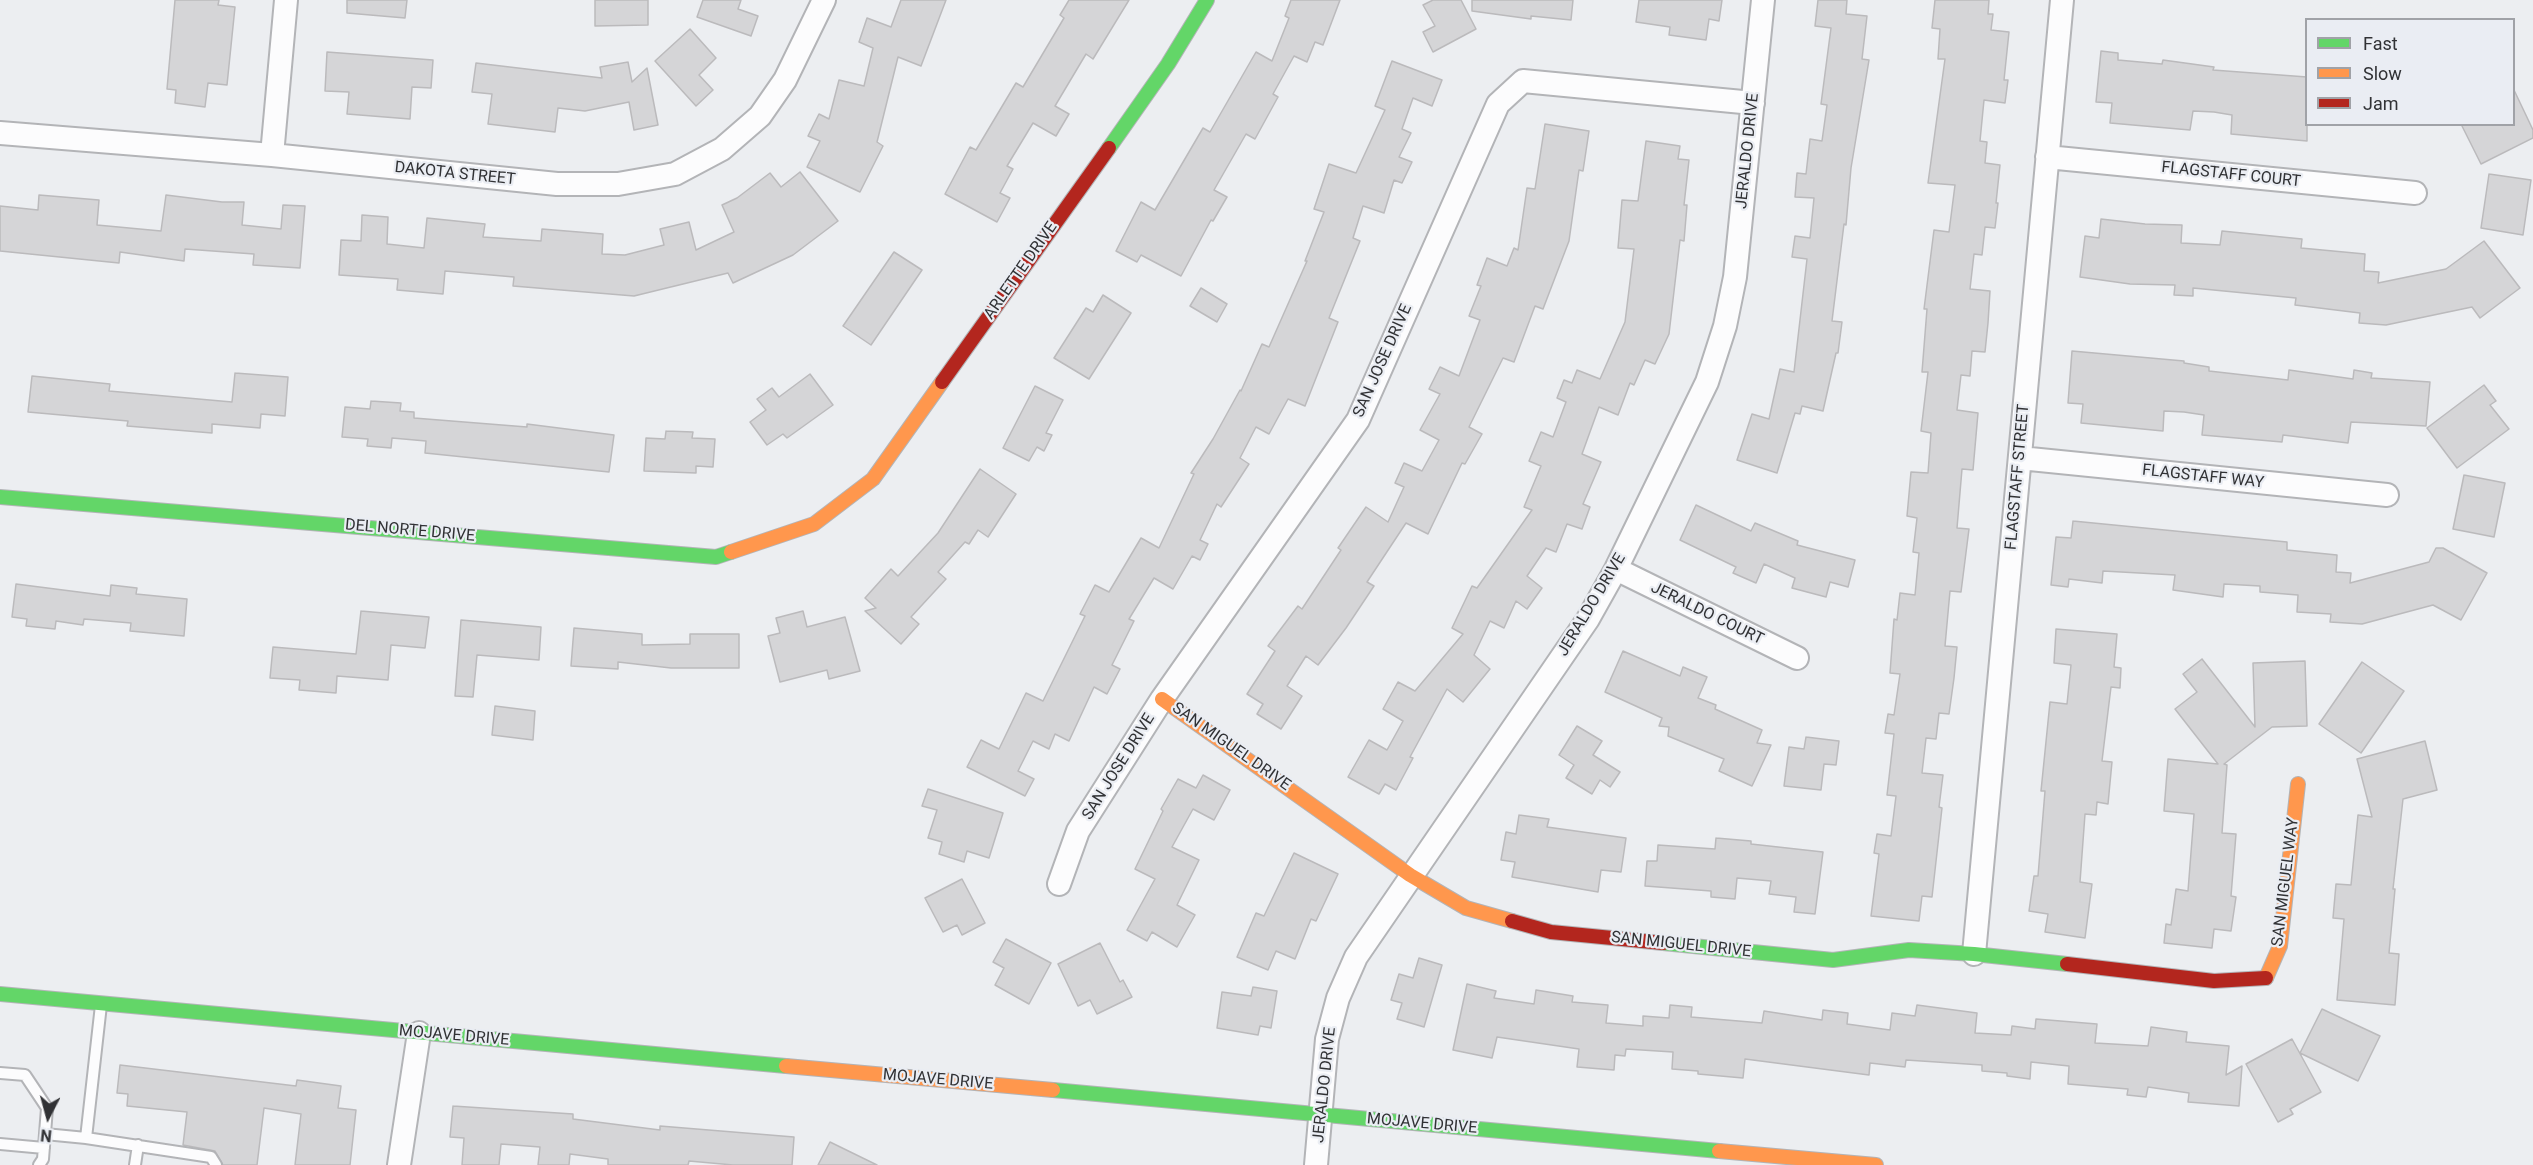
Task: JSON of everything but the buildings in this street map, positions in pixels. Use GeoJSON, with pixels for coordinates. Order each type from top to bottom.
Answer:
{"type":"FeatureCollection","features":[{"type":"Feature","properties":{"kind":"street"},"geometry":{"type":"LineString","coordinates":[[272,155],[286,0]]}},
{"type":"Feature","properties":{"kind":"street","name":"DAKOTA STREET"},"geometry":{"type":"LineString","coordinates":[[0,133],[272,155],[557,184],[618,184],[675,174],[722,149],[760,116],[785,80],[824,0]]}},
{"type":"Feature","properties":{"kind":"street","name":"ARLETTE DRIVE"},"geometry":{"type":"LineString","coordinates":[[814,524],[873,479],[1168,64],[1208,0]]}},
{"type":"Feature","properties":{"kind":"street","name":"JERALDO DRIVE"},"geometry":{"type":"LineString","coordinates":[[1316,1165],[1327,1039],[1338,998],[1356,957],[1410,875],[1588,619],[1617,569],[1707,382],[1725,326],[1735,277],[1762,0]]}},
{"type":"Feature","properties":{"kind":"street","name":"FLAGSTAFF STREET"},"geometry":{"type":"LineString","coordinates":[[1974,954],[2062,0]]}},
{"type":"Feature","properties":{"kind":"street","name":"SAN JOSE DRIVE"},"geometry":{"type":"LineString","coordinates":[[1059,884],[1078,831],[1162,699],[1358,420],[1498,104],[1523,81],[1753,103]]}},
{"type":"Feature","properties":{"kind":"street","name":"FLAGSTAFF COURT"},"geometry":{"type":"LineString","coordinates":[[2047,157],[2415,193]]}},
{"type":"Feature","properties":{"kind":"street","name":"FLAGSTAFF WAY"},"geometry":{"type":"LineString","coordinates":[[2019,458],[2386,495]]}},
{"type":"Feature","properties":{"kind":"street","name":"DEL NORTE DRIVE"},"geometry":{"type":"LineString","coordinates":[[0,497],[716,557],[814,524]]}},
{"type":"Feature","properties":{"kind":"street","name":"JERALDO COURT"},"geometry":{"type":"LineString","coordinates":[[1617,569],[1797,658]]}},
{"type":"Feature","properties":{"kind":"street","name":"SAN MIGUEL DRIVE"},"geometry":{"type":"LineString","coordinates":[[1162,699],[1410,875],[1466,908],[1551,932],[1833,960],[1909,950],[1974,954],[2214,981],[2266,978]]}},
{"type":"Feature","properties":{"kind":"street","name":"SAN MIGUEL WAY"},"geometry":{"type":"LineString","coordinates":[[2266,978],[2280,946],[2298,784]]}},
{"type":"Feature","properties":{"kind":"street","name":"MOJAVE DRIVE"},"geometry":{"type":"LineString","coordinates":[[0,994],[1876,1165]]}},
{"type":"Feature","properties":{"kind":"street"},"geometry":{"type":"LineString","coordinates":[[399,1165],[419,1033]]}},
{"type":"Feature","properties":{"kind":"lane"},"geometry":{"type":"LineString","coordinates":[[86,1138],[102,1004]]}},
{"type":"Feature","properties":{"kind":"lane"},"geometry":{"type":"LineString","coordinates":[[0,1073],[25,1075],[47,1108],[43,1159],[39,1165]]}},
{"type":"Feature","properties":{"kind":"lane"},"geometry":{"type":"LineString","coordinates":[[45,1134],[138,1145],[211,1157],[216,1165]]}},
{"type":"Feature","properties":{"kind":"lane"},"geometry":{"type":"LineString","coordinates":[[0,1144],[44,1148]]}},
{"type":"Feature","properties":{"kind":"lane"},"geometry":{"type":"LineString","coordinates":[[135,1165],[138,1145]]}},
{"type":"Feature","properties":{"kind":"traffic: fast"},"geometry":{"type":"LineString","coordinates":[[1109,148],[1168,64],[1207,0]]}},
{"type":"Feature","properties":{"kind":"traffic: fast"},"geometry":{"type":"LineString","coordinates":[[0,497],[716,557],[731,552]]}},
{"type":"Feature","properties":{"kind":"traffic: fast"},"geometry":{"type":"LineString","coordinates":[[1663,943],[1833,960],[1909,950],[2067,964]]}},
{"type":"Feature","properties":{"kind":"traffic: fast"},"geometry":{"type":"LineString","coordinates":[[0,994],[786,1066]]}},
{"type":"Feature","properties":{"kind":"traffic: fast"},"geometry":{"type":"LineString","coordinates":[[1053,1090],[1719,1151]]}},
{"type":"Feature","properties":{"kind":"traffic: slow"},"geometry":{"type":"LineString","coordinates":[[731,552],[814,524],[873,479],[942,382]]}},
{"type":"Feature","properties":{"kind":"traffic: slow"},"geometry":{"type":"LineString","coordinates":[[1162,699],[1410,875],[1466,908],[1512,921]]}},
{"type":"Feature","properties":{"kind":"traffic: slow"},"geometry":{"type":"LineString","coordinates":[[2266,978],[2280,946],[2298,784]]}},
{"type":"Feature","properties":{"kind":"traffic: slow"},"geometry":{"type":"LineString","coordinates":[[786,1066],[1053,1090]]}},
{"type":"Feature","properties":{"kind":"traffic: slow"},"geometry":{"type":"LineString","coordinates":[[1719,1151],[1876,1165]]}},
{"type":"Feature","properties":{"kind":"traffic: jam"},"geometry":{"type":"LineString","coordinates":[[942,382],[1109,148]]}},
{"type":"Feature","properties":{"kind":"traffic: jam"},"geometry":{"type":"LineString","coordinates":[[1512,921],[1551,932],[1663,943]]}},
{"type":"Feature","properties":{"kind":"traffic: jam"},"geometry":{"type":"LineString","coordinates":[[2067,964],[2214,981],[2266,978]]}}]}
